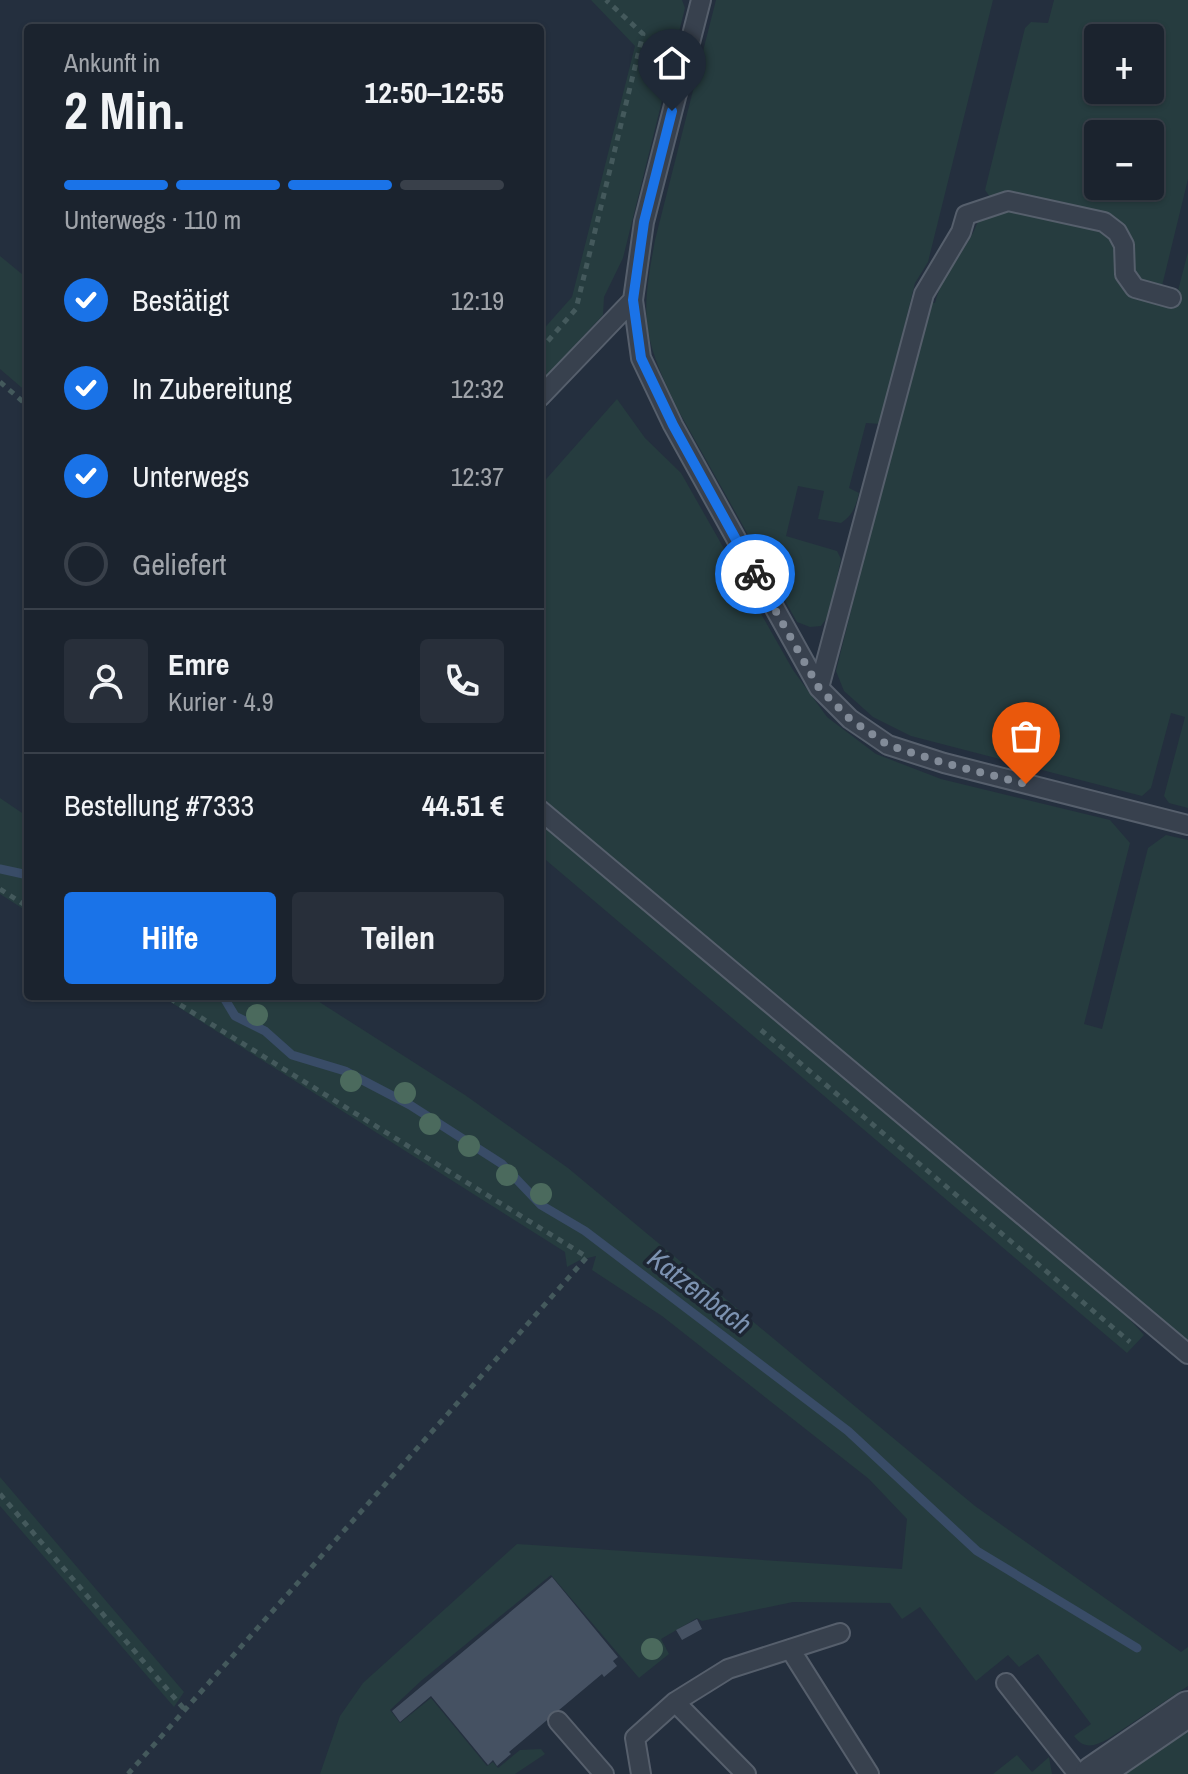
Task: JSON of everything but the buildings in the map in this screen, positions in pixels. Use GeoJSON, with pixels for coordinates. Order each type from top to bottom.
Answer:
{"type":"FeatureCollection","features":[{"type":"Feature","properties":{"kind":"street"},"geometry":{"type":"LineString","coordinates":[[1093,1774],[1188,1709]]}},
{"type":"Feature","properties":{"kind":"lane"},"geometry":{"type":"LineString","coordinates":[[701,0],[644,222],[633,300],[641,358],[673,425],[819,688],[850,719],[888,745],[944,763],[1188,825]]}},
{"type":"Feature","properties":{"kind":"lane"},"geometry":{"type":"LineString","coordinates":[[819,688],[924,294],[961,232],[966,215],[1008,201],[1104,222],[1117,232],[1124,245],[1125,274],[1135,288],[1171,298]]}},
{"type":"Feature","properties":{"kind":"lane"},"geometry":{"type":"LineString","coordinates":[[544,393],[633,300]]}},
{"type":"Feature","properties":{"kind":"lane"},"geometry":{"type":"LineString","coordinates":[[544,813],[1188,1354]]}},
{"type":"Feature","properties":{"kind":"lane"},"geometry":{"type":"LineString","coordinates":[[641,1774],[635,1738],[675,1702],[728,1669],[840,1633]]}},
{"type":"Feature","properties":{"kind":"lane"},"geometry":{"type":"LineString","coordinates":[[790,1649],[869,1774]]}},
{"type":"Feature","properties":{"kind":"lane"},"geometry":{"type":"LineString","coordinates":[[1006,1683],[1078,1774]]}},
{"type":"Feature","properties":{"kind":"lane"},"geometry":{"type":"LineString","coordinates":[[675,1702],[746,1774]]}},
{"type":"Feature","properties":{"kind":"lane"},"geometry":{"type":"LineString","coordinates":[[558,1721],[604,1774]]}},
{"type":"Feature","properties":{"kind":"path"},"geometry":{"type":"LineString","coordinates":[[544,345],[576,309],[643,34],[606,0]]}},
{"type":"Feature","properties":{"kind":"path"},"geometry":{"type":"LineString","coordinates":[[0,382],[24,403]]}},
{"type":"Feature","properties":{"kind":"path"},"geometry":{"type":"LineString","coordinates":[[0,889],[24,904]]}},
{"type":"Feature","properties":{"kind":"path"},"geometry":{"type":"LineString","coordinates":[[128,1774],[587,1257],[172,1000]]}},
{"type":"Feature","properties":{"kind":"path"},"geometry":{"type":"LineString","coordinates":[[757,1026],[1130,1342]]}},
{"type":"Feature","properties":{"kind":"path"},"geometry":{"type":"LineString","coordinates":[[0,1494],[185,1710]]}},
{"type":"Feature","properties":{"kind":"green space"},"geometry":{"type":"Polygon","coordinates":[[[591,0],[682,0],[685,8],[623,258],[604,297],[603,315],[544,379],[544,328],[572,297],[635,46],[591,0]]]}},
{"type":"Feature","properties":{"kind":"green space"},"geometry":{"type":"Polygon","coordinates":[[[716,0],[993,0],[928,262],[915,283],[880,424],[866,423],[849,488],[859,493],[855,506],[841,523],[818,519],[824,491],[798,486],[786,536],[837,551],[841,559],[829,615],[821,626],[810,627],[797,622],[677,408],[656,360],[648,330],[647,296],[655,240],[716,0]]]}},
{"type":"Feature","properties":{"kind":"green space"},"geometry":{"type":"Polygon","coordinates":[[[1054,0],[1188,0],[1188,179],[1161,290],[1137,279],[1132,269],[1128,238],[1117,221],[990,197],[985,190],[1025,28],[1031,22],[1048,23],[1054,0]]]}},
{"type":"Feature","properties":{"kind":"green space"},"geometry":{"type":"Polygon","coordinates":[[[1005,209],[1105,231],[1117,239],[1132,295],[1174,306],[1188,252],[1188,808],[1169,803],[1164,796],[1185,717],[1171,713],[1151,788],[1142,796],[911,736],[873,717],[844,691],[836,671],[928,301],[935,303],[943,282],[978,221],[1005,209]]]}},
{"type":"Feature","properties":{"kind":"green space"},"geometry":{"type":"Polygon","coordinates":[[[0,256],[24,276],[24,390],[0,369],[0,256]]]}},
{"type":"Feature","properties":{"kind":"green space"},"geometry":{"type":"Polygon","coordinates":[[[617,399],[645,438],[681,473],[793,670],[827,717],[876,754],[941,779],[1110,820],[1130,843],[1084,1024],[1102,1029],[1148,848],[1166,835],[1188,840],[1188,1342],[544,800],[544,481],[617,399]]]}},
{"type":"Feature","properties":{"kind":"green space"},"geometry":{"type":"Polygon","coordinates":[[[0,798],[24,814],[24,909],[0,894],[0,798]]]}},
{"type":"Feature","properties":{"kind":"green space"},"geometry":{"type":"Polygon","coordinates":[[[544,824],[1111,1299],[1144,1335],[1127,1353],[544,858],[544,824]]]}},
{"type":"Feature","properties":{"kind":"green space"},"geometry":{"type":"Polygon","coordinates":[[[167,1000],[316,1000],[465,1095],[568,1168],[975,1506],[1181,1652],[1188,1647],[1188,1686],[1108,1739],[1086,1745],[1074,1736],[1091,1724],[1038,1654],[1019,1667],[1008,1655],[976,1681],[920,1607],[902,1619],[890,1603],[793,1602],[702,1621],[697,1618],[661,1639],[669,1654],[639,1678],[551,1575],[422,1680],[390,1710],[400,1723],[431,1698],[487,1766],[493,1762],[498,1768],[520,1750],[541,1749],[545,1754],[515,1774],[320,1774],[340,1716],[363,1683],[517,1544],[902,1569],[907,1519],[869,1479],[662,1316],[592,1270],[596,1256],[567,1267],[565,1252],[167,1000]]]}},
{"type":"Feature","properties":{"kind":"green space"},"geometry":{"type":"Polygon","coordinates":[[[0,1477],[184,1692],[174,1707],[0,1506],[0,1477]]]}},
{"type":"Feature","properties":{"kind":"green space"},"geometry":{"type":"Polygon","coordinates":[[[1188,1730],[1188,1774],[1125,1774],[1184,1732],[1188,1730]]]}},
{"type":"Feature","properties":{"kind":"green space"},"geometry":{"type":"Polygon","coordinates":[[[1017,1755],[1032,1772],[1049,1757],[1052,1774],[993,1774],[1017,1755]]]}},
{"type":"Feature","properties":{"kind":"waterway","name":"Katzenbach"},"geometry":{"type":"LineString","coordinates":[[0,869],[24,874]]}},
{"type":"Feature","properties":{"kind":"waterway","name":"Katzenbach"},"geometry":{"type":"LineString","coordinates":[[225,1000],[235,1016],[265,1031],[292,1055],[345,1071],[410,1105],[502,1164],[541,1205],[585,1231],[848,1431],[977,1551],[1137,1648]]}},
{"type":"Feature","properties":{"kind":"way so far"},"geometry":{"type":"LineString","coordinates":[[755,574],[819,688],[850,719],[888,745],[1026,784]]}},
{"type":"Feature","properties":{"kind":"route"},"geometry":{"type":"LineString","coordinates":[[672,111],[644,222],[633,300],[641,358],[673,425],[755,574]]}}]}
